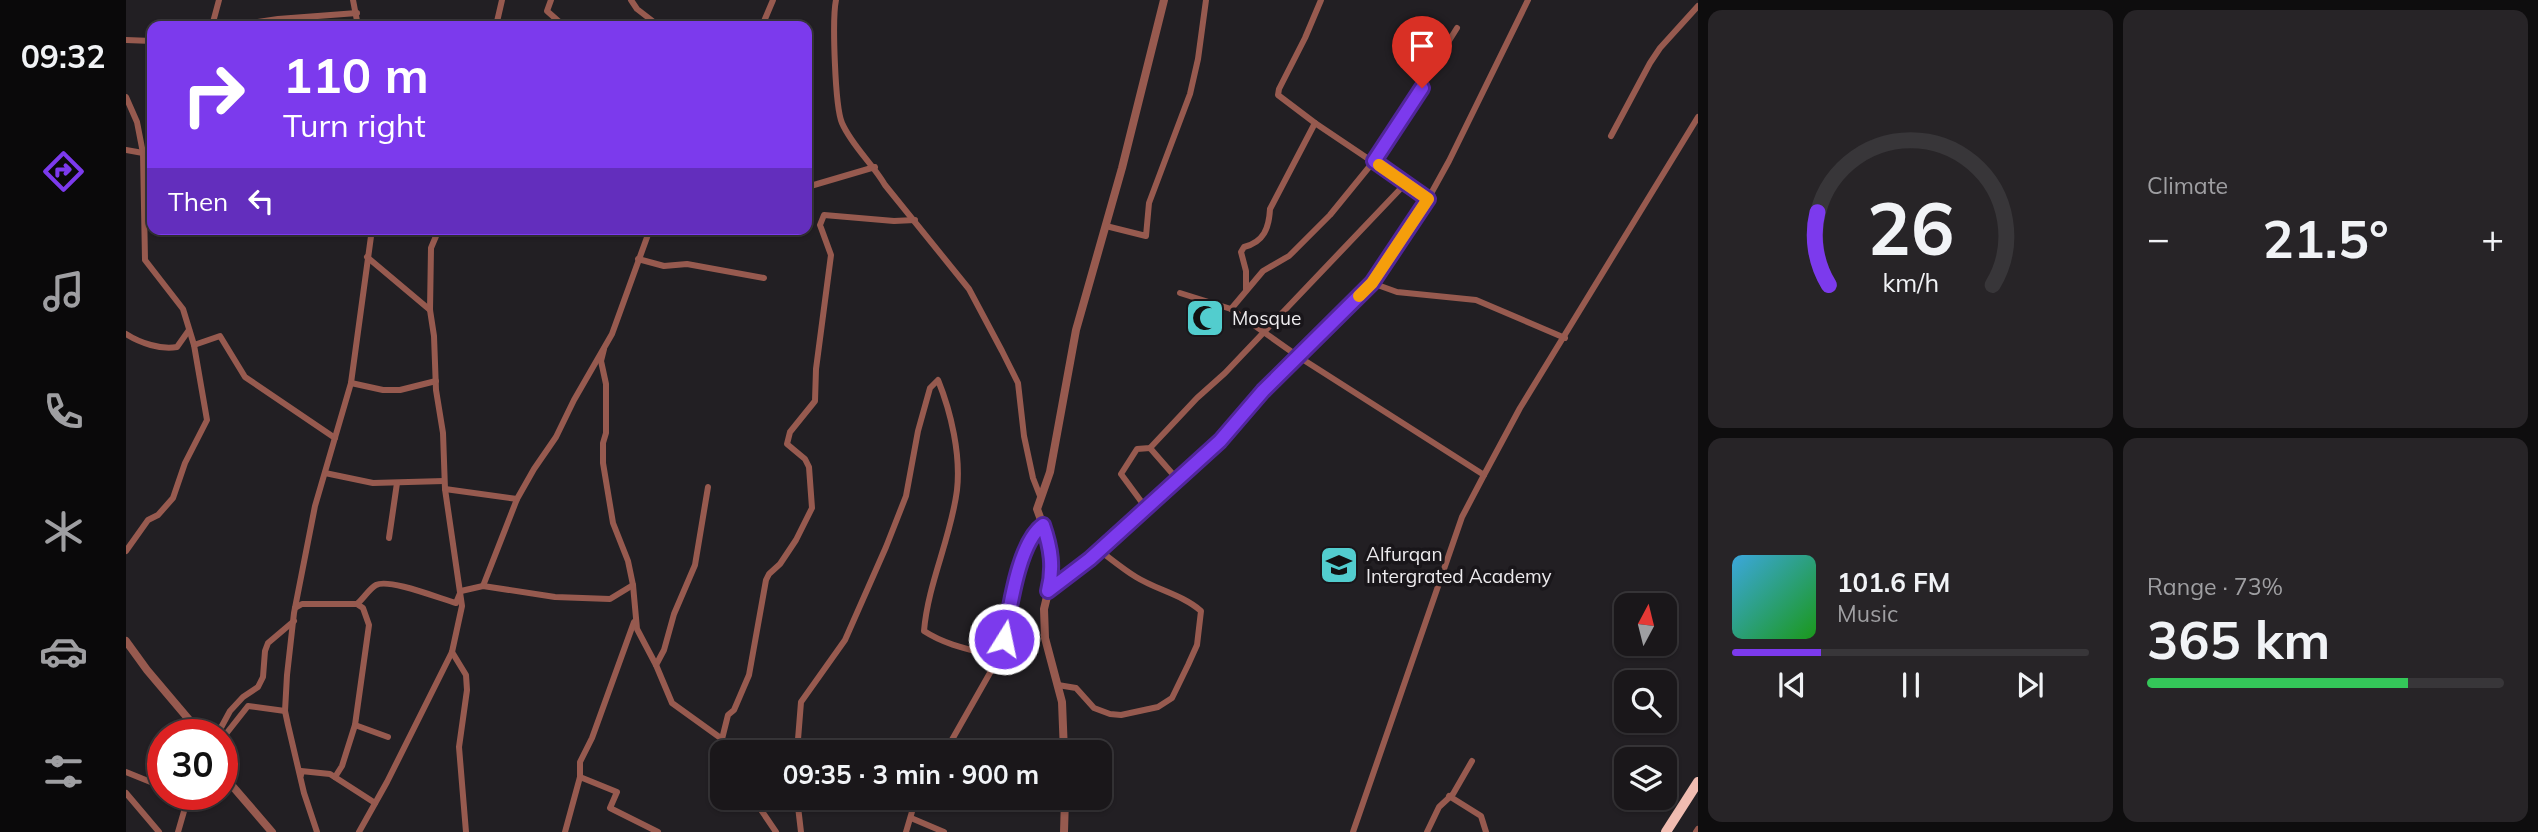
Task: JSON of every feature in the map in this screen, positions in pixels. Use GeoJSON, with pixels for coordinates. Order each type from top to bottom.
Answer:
{"type":"FeatureCollection","features":[{"type":"Feature","properties":{"kind":"highway"},"geometry":{"type":"LineString","coordinates":[[1666,832],[1698,782]]}},
{"type":"Feature","properties":{"kind":"street"},"geometry":{"type":"LineString","coordinates":[[213,21],[219,0]]}},
{"type":"Feature","properties":{"kind":"street"},"geometry":{"type":"LineString","coordinates":[[354,0],[357,21]]}},
{"type":"Feature","properties":{"kind":"street"},"geometry":{"type":"LineString","coordinates":[[497,21],[502,0]]}},
{"type":"Feature","properties":{"kind":"street"},"geometry":{"type":"LineString","coordinates":[[551,0],[547,11],[558,21]]}},
{"type":"Feature","properties":{"kind":"street"},"geometry":{"type":"LineString","coordinates":[[631,0],[637,9],[653,21]]}},
{"type":"Feature","properties":{"kind":"street"},"geometry":{"type":"LineString","coordinates":[[764,21],[773,0]]}},
{"type":"Feature","properties":{"kind":"street"},"geometry":{"type":"LineString","coordinates":[[836,0],[833,12],[842,123],[875,167],[885,186],[969,289],[1018,383],[1024,436],[1033,478],[1040,496]]}},
{"type":"Feature","properties":{"kind":"street"},"geometry":{"type":"LineString","coordinates":[[1064,740],[1062,702],[1045,638],[1044,609],[1052,576],[1052,560],[1037,509],[1051,471],[1074,341],[1164,0]]}},
{"type":"Feature","properties":{"kind":"street"},"geometry":{"type":"LineString","coordinates":[[1106,226],[1146,236],[1149,203],[1190,94],[1206,0]]}},
{"type":"Feature","properties":{"kind":"street"},"geometry":{"type":"LineString","coordinates":[[1321,0],[1278,95],[1428,199]]}},
{"type":"Feature","properties":{"kind":"street"},"geometry":{"type":"LineString","coordinates":[[1048,591],[1099,550],[1220,441],[1263,391],[1372,283],[1428,199],[1449,161],[1528,0]]}},
{"type":"Feature","properties":{"kind":"street"},"geometry":{"type":"LineString","coordinates":[[1611,136],[1660,48],[1698,6]]}},
{"type":"Feature","properties":{"kind":"street"},"geometry":{"type":"LineString","coordinates":[[266,21],[356,13]]}},
{"type":"Feature","properties":{"kind":"street"},"geometry":{"type":"LineString","coordinates":[[296,17],[298,21]]}},
{"type":"Feature","properties":{"kind":"street"},"geometry":{"type":"LineString","coordinates":[[1231,309],[1263,271],[1289,256],[1330,215],[1374,161],[1457,28]]}},
{"type":"Feature","properties":{"kind":"street"},"geometry":{"type":"LineString","coordinates":[[126,40],[147,41]]}},
{"type":"Feature","properties":{"kind":"street"},"geometry":{"type":"LineString","coordinates":[[126,96],[137,122],[143,153],[145,260],[183,309],[194,345],[207,415],[206,424],[185,464],[173,498],[158,515],[148,520],[126,551]]}},
{"type":"Feature","properties":{"kind":"street"},"geometry":{"type":"LineString","coordinates":[[1353,832],[1462,517],[1520,408],[1698,117]]}},
{"type":"Feature","properties":{"kind":"street"},"geometry":{"type":"LineString","coordinates":[[1246,290],[1246,271],[1241,252],[1244,247],[1253,245],[1262,238],[1269,224],[1270,209],[1315,123]]}},
{"type":"Feature","properties":{"kind":"street"},"geometry":{"type":"LineString","coordinates":[[126,150],[143,153]]}},
{"type":"Feature","properties":{"kind":"street"},"geometry":{"type":"LineString","coordinates":[[812,186],[875,167]]}},
{"type":"Feature","properties":{"kind":"street"},"geometry":{"type":"LineString","coordinates":[[1146,508],[1121,472],[1137,449],[1150,448],[1189,406],[1266,333],[1405,184]]}},
{"type":"Feature","properties":{"kind":"street"},"geometry":{"type":"LineString","coordinates":[[604,349],[601,362],[606,384],[603,463],[612,523],[628,561],[633,585],[639,637],[656,665],[672,703],[722,739],[728,715],[734,710],[749,675],[766,580],[796,541],[812,508],[809,467],[805,459],[787,444],[790,432],[815,401],[816,369],[831,255],[820,225],[824,215],[894,221],[915,220]]}},
{"type":"Feature","properties":{"kind":"street"},"geometry":{"type":"LineString","coordinates":[[226,719],[243,697],[258,687],[263,677],[268,643],[294,617],[315,506],[351,383],[371,235]]}},
{"type":"Feature","properties":{"kind":"street"},"geometry":{"type":"LineString","coordinates":[[359,832],[452,652],[462,607],[445,485],[443,433],[430,310],[431,248],[436,235]]}},
{"type":"Feature","properties":{"kind":"street"},"geometry":{"type":"LineString","coordinates":[[483,586],[517,499],[556,437],[604,349],[622,308],[648,235]]}},
{"type":"Feature","properties":{"kind":"street"},"geometry":{"type":"LineString","coordinates":[[367,257],[430,310]]}},
{"type":"Feature","properties":{"kind":"street"},"geometry":{"type":"LineString","coordinates":[[638,259],[664,265],[687,264],[764,278]]}},
{"type":"Feature","properties":{"kind":"street"},"geometry":{"type":"LineString","coordinates":[[1372,283],[1396,292],[1476,300],[1565,338]]}},
{"type":"Feature","properties":{"kind":"street"},"geometry":{"type":"LineString","coordinates":[[1180,293],[1231,309],[1299,357],[1484,475]]}},
{"type":"Feature","properties":{"kind":"street"},"geometry":{"type":"LineString","coordinates":[[126,334],[135,340],[169,348],[177,346],[189,330]]}},
{"type":"Feature","properties":{"kind":"street"},"geometry":{"type":"LineString","coordinates":[[194,345],[220,336],[245,377],[335,438]]}},
{"type":"Feature","properties":{"kind":"street"},"geometry":{"type":"LineString","coordinates":[[798,740],[801,702],[845,640],[906,496],[918,431],[930,388],[938,380],[953,433],[957,489],[924,631],[946,643],[999,657]]}},
{"type":"Feature","properties":{"kind":"street"},"geometry":{"type":"LineString","coordinates":[[351,383],[383,390],[400,390],[436,381]]}},
{"type":"Feature","properties":{"kind":"street"},"geometry":{"type":"LineString","coordinates":[[1150,448],[1177,479]]}},
{"type":"Feature","properties":{"kind":"street"},"geometry":{"type":"LineString","coordinates":[[325,472],[373,483],[445,485],[517,499]]}},
{"type":"Feature","properties":{"kind":"street"},"geometry":{"type":"LineString","coordinates":[[388,538],[397,483]]}},
{"type":"Feature","properties":{"kind":"street"},"geometry":{"type":"LineString","coordinates":[[656,665],[695,565],[708,487]]}},
{"type":"Feature","properties":{"kind":"street"},"geometry":{"type":"LineString","coordinates":[[953,740],[999,657],[1020,569],[1030,540],[1043,525]]}},
{"type":"Feature","properties":{"kind":"street"},"geometry":{"type":"LineString","coordinates":[[1058,685],[1076,688],[1094,708],[1110,714],[1121,715],[1158,706],[1172,698],[1197,645],[1201,611],[1190,601],[1136,577],[1099,550]]}},
{"type":"Feature","properties":{"kind":"street"},"geometry":{"type":"LineString","coordinates":[[357,604],[375,585],[382,583],[456,603],[461,591]]}},
{"type":"Feature","properties":{"kind":"street"},"geometry":{"type":"LineString","coordinates":[[461,591],[483,586],[529,594],[610,599],[633,585]]}},
{"type":"Feature","properties":{"kind":"street"},"geometry":{"type":"LineString","coordinates":[[317,832],[300,777],[285,711],[296,605],[357,604],[363,608],[369,625],[355,725],[342,766],[335,777]]}},
{"type":"Feature","properties":{"kind":"street"},"geometry":{"type":"LineString","coordinates":[[565,832],[580,777],[580,762],[592,738],[636,618]]}},
{"type":"Feature","properties":{"kind":"street"},"geometry":{"type":"LineString","coordinates":[[126,641],[188,719]]}},
{"type":"Feature","properties":{"kind":"street"},"geometry":{"type":"LineString","coordinates":[[452,652],[466,676],[467,690],[459,747],[466,832]]}},
{"type":"Feature","properties":{"kind":"street"},"geometry":{"type":"LineString","coordinates":[[237,719],[247,706],[285,711]]}},
{"type":"Feature","properties":{"kind":"street"},"geometry":{"type":"LineString","coordinates":[[355,725],[388,737]]}},
{"type":"Feature","properties":{"kind":"street"},"geometry":{"type":"LineString","coordinates":[[1427,832],[1439,807],[1453,794],[1472,761]]}},
{"type":"Feature","properties":{"kind":"street"},"geometry":{"type":"LineString","coordinates":[[300,777],[301,771],[331,774],[375,803]]}},
{"type":"Feature","properties":{"kind":"street"},"geometry":{"type":"LineString","coordinates":[[126,772],[147,781]]}},
{"type":"Feature","properties":{"kind":"street"},"geometry":{"type":"LineString","coordinates":[[580,777],[617,792],[610,808],[658,832]]}},
{"type":"Feature","properties":{"kind":"street"},"geometry":{"type":"LineString","coordinates":[[126,793],[159,832]]}},
{"type":"Feature","properties":{"kind":"street"},"geometry":{"type":"LineString","coordinates":[[238,793],[272,832]]}},
{"type":"Feature","properties":{"kind":"street"},"geometry":{"type":"LineString","coordinates":[[1449,796],[1481,816],[1486,832]]}},
{"type":"Feature","properties":{"kind":"street"},"geometry":{"type":"LineString","coordinates":[[178,832],[184,810]]}},
{"type":"Feature","properties":{"kind":"street"},"geometry":{"type":"LineString","coordinates":[[761,810],[776,832]]}},
{"type":"Feature","properties":{"kind":"street"},"geometry":{"type":"LineString","coordinates":[[798,810],[801,832]]}},
{"type":"Feature","properties":{"kind":"street"},"geometry":{"type":"LineString","coordinates":[[906,832],[912,810]]}},
{"type":"Feature","properties":{"kind":"street"},"geometry":{"type":"LineString","coordinates":[[1064,832],[1065,810]]}},
{"type":"Feature","properties":{"kind":"street"},"geometry":{"type":"LineString","coordinates":[[911,818],[944,832]]}},
{"type":"Feature","properties":{"kind":"slow traffic"},"geometry":{"type":"LineString","coordinates":[[1359,296],[1372,283],[1428,199],[1379,165]]}},
{"type":"Feature","properties":{"kind":"place","name":"Mosque"},"geometry":{"type":"Point","coordinates":[1205,318]}},
{"type":"Feature","properties":{"kind":"place","name":"Alfurqan Intergrated Academy"},"geometry":{"type":"Point","coordinates":[1339,565]}},
{"type":"Feature","properties":{"kind":"route"},"geometry":{"type":"LineString","coordinates":[[1004,639],[1020,569],[1036,530],[1043,525],[1049,542],[1052,576],[1048,591],[1090,559],[1220,441],[1263,391],[1372,283],[1428,199],[1374,161],[1422,88]]}}]}
